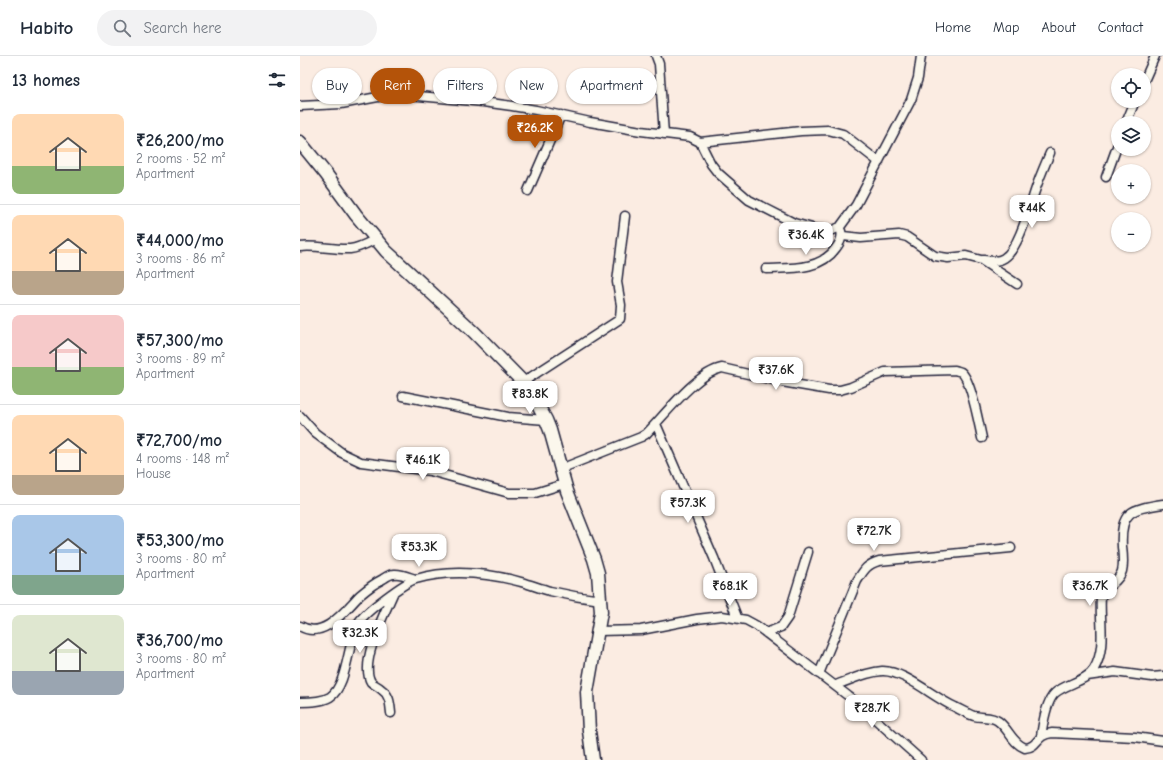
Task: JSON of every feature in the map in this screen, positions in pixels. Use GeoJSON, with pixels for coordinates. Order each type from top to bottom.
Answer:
{"type":"FeatureCollection","features":[{"type":"Feature","properties":{"kind":"street"},"geometry":{"type":"LineString","coordinates":[[656,56],[659,64],[664,134]]}},
{"type":"Feature","properties":{"kind":"street"},"geometry":{"type":"LineString","coordinates":[[700,142],[711,164],[718,173],[749,200],[783,218],[801,225],[824,230],[832,230],[840,227],[856,205],[912,100],[918,78],[921,56]]}},
{"type":"Feature","properties":{"kind":"street"},"geometry":{"type":"LineString","coordinates":[[1150,68],[1156,56]]}},
{"type":"Feature","properties":{"kind":"street"},"geometry":{"type":"LineString","coordinates":[[300,106],[341,104],[383,96],[408,95],[483,102],[536,110],[610,126],[690,137],[700,142],[801,130],[828,130],[843,134],[879,162]]}},
{"type":"Feature","properties":{"kind":"street"},"geometry":{"type":"LineString","coordinates":[[528,191],[561,115]]}},
{"type":"Feature","properties":{"kind":"street"},"geometry":{"type":"LineString","coordinates":[[300,142],[386,251],[502,360],[529,389],[546,420],[554,443],[564,484],[598,572],[601,600],[600,612],[587,692],[593,760]]}},
{"type":"Feature","properties":{"kind":"street"},"geometry":{"type":"LineString","coordinates":[[842,236],[860,238],[903,236],[912,240],[935,256],[948,258],[966,256],[981,260],[999,261],[1011,252],[1020,233],[1036,187],[1050,154]]}},
{"type":"Feature","properties":{"kind":"street"},"geometry":{"type":"LineString","coordinates":[[1106,177],[1114,156]]}},
{"type":"Feature","properties":{"kind":"street"},"geometry":{"type":"LineString","coordinates":[[522,382],[620,319],[621,305],[617,282],[625,216]]}},
{"type":"Feature","properties":{"kind":"street"},"geometry":{"type":"LineString","coordinates":[[766,269],[813,266],[833,252],[842,236],[840,227]]}},
{"type":"Feature","properties":{"kind":"street"},"geometry":{"type":"LineString","coordinates":[[300,247],[320,246],[351,249],[376,239]]}},
{"type":"Feature","properties":{"kind":"street"},"geometry":{"type":"LineString","coordinates":[[981,260],[1017,284]]}},
{"type":"Feature","properties":{"kind":"street"},"geometry":{"type":"LineString","coordinates":[[560,469],[646,434],[699,380],[715,369],[722,368],[782,382],[829,390],[840,390],[851,387],[885,372],[955,370],[962,373],[968,384],[982,438]]}},
{"type":"Feature","properties":{"kind":"street"},"geometry":{"type":"LineString","coordinates":[[403,396],[501,415],[546,420]]}},
{"type":"Feature","properties":{"kind":"street"},"geometry":{"type":"LineString","coordinates":[[300,416],[315,433],[342,453],[361,462],[430,472],[509,493],[535,493],[564,484]]}},
{"type":"Feature","properties":{"kind":"street"},"geometry":{"type":"LineString","coordinates":[[656,424],[714,558],[737,618]]}},
{"type":"Feature","properties":{"kind":"street"},"geometry":{"type":"LineString","coordinates":[[836,685],[874,672],[883,671],[893,673],[902,676],[951,706],[972,715],[999,721],[1015,742],[1021,747],[1031,748],[1035,745],[1040,736],[1048,704],[1052,697],[1061,689],[1092,673],[1098,662],[1102,639],[1101,597],[1104,591],[1120,577],[1122,572],[1122,524],[1126,517],[1134,511],[1143,507],[1163,504]]}},
{"type":"Feature","properties":{"kind":"street"},"geometry":{"type":"LineString","coordinates":[[819,674],[857,582],[864,569],[870,564],[879,561],[1011,548]]}},
{"type":"Feature","properties":{"kind":"street"},"geometry":{"type":"LineString","coordinates":[[766,633],[781,627],[788,617],[808,552]]}},
{"type":"Feature","properties":{"kind":"street"},"geometry":{"type":"LineString","coordinates":[[300,626],[306,630],[316,629],[334,623],[362,594],[379,581],[393,574],[415,579],[453,573],[486,574],[549,591],[601,600]]}},
{"type":"Feature","properties":{"kind":"street"},"geometry":{"type":"LineString","coordinates":[[300,702],[318,701],[329,698],[336,691],[345,671],[348,656],[359,623],[366,613],[375,605],[415,579]]}},
{"type":"Feature","properties":{"kind":"street"},"geometry":{"type":"LineString","coordinates":[[391,713],[387,694],[372,684],[368,670],[375,632],[393,594]]}},
{"type":"Feature","properties":{"kind":"street"},"geometry":{"type":"LineString","coordinates":[[598,631],[641,630],[708,617],[737,618],[746,620],[836,685],[921,760]]}},
{"type":"Feature","properties":{"kind":"street"},"geometry":{"type":"LineString","coordinates":[[1086,676],[1115,672],[1152,677],[1163,676]]}},
{"type":"Feature","properties":{"kind":"street"},"geometry":{"type":"LineString","coordinates":[[1040,736],[1058,733],[1135,737],[1163,741]]}}]}
